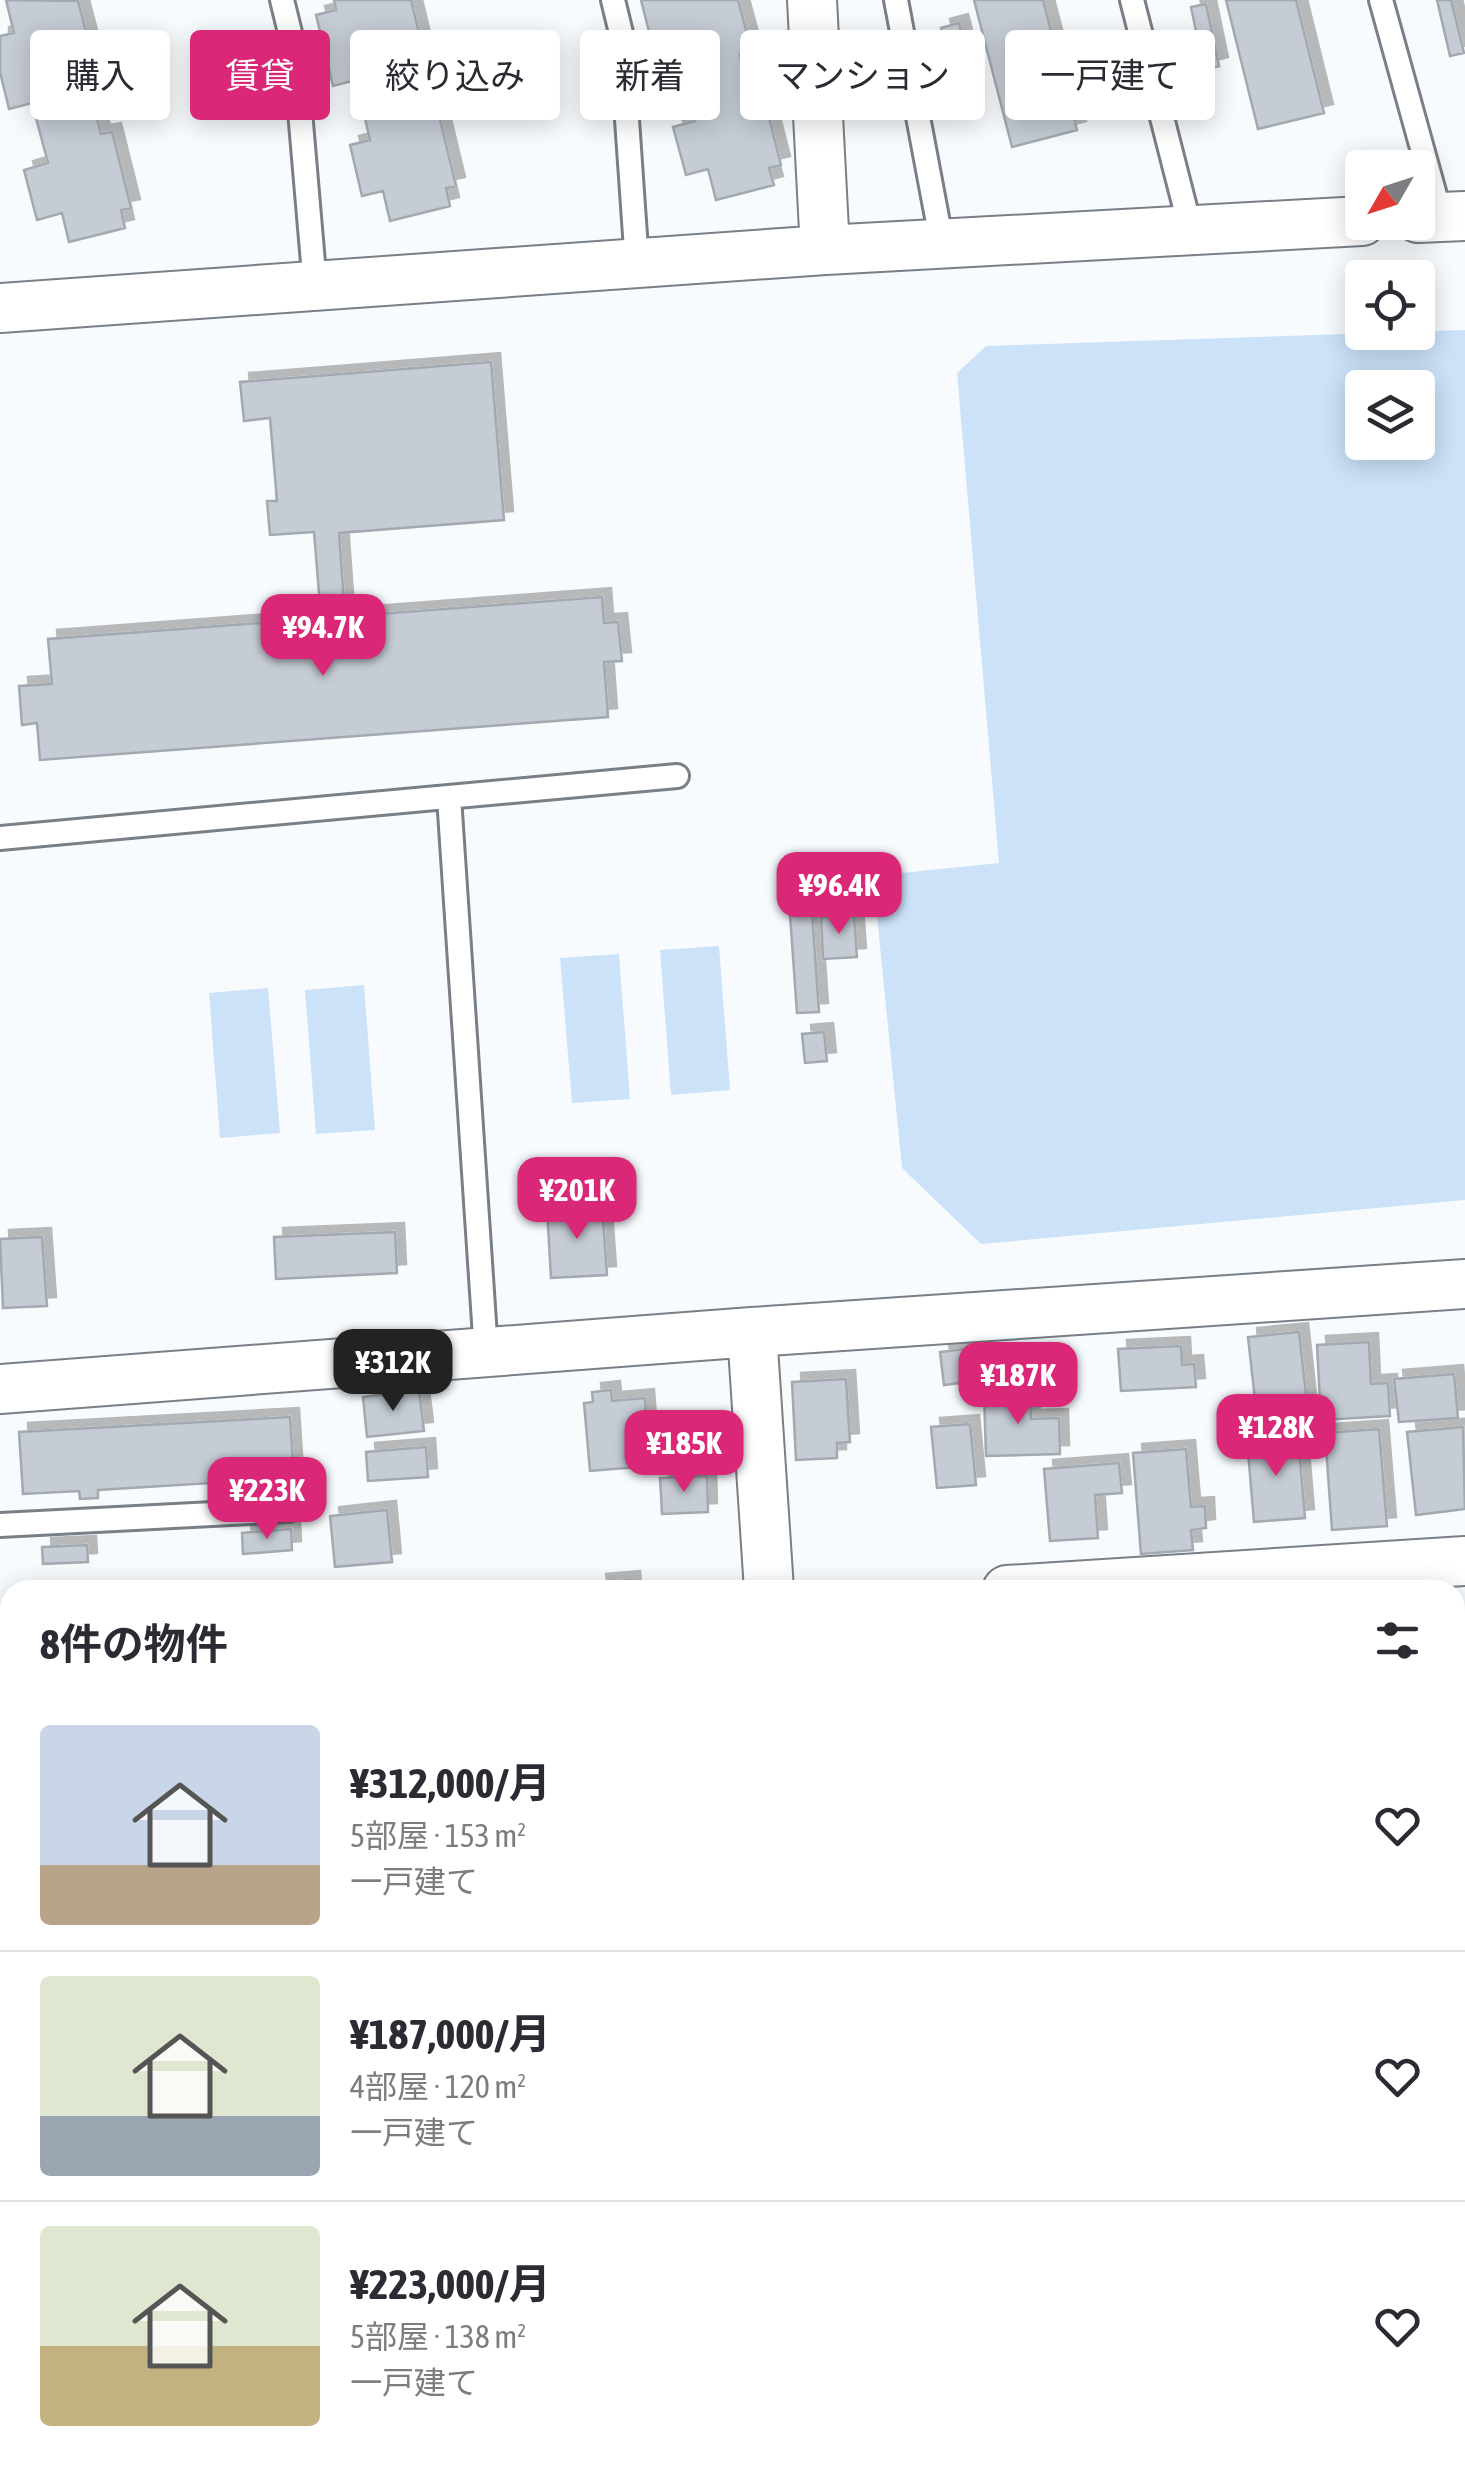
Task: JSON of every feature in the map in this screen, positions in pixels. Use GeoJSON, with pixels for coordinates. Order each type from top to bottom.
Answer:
{"type":"FeatureCollection","features":[{"type":"Feature","properties":{"kind":"street"},"geometry":{"type":"LineString","coordinates":[[812,0],[825,250]]}},
{"type":"Feature","properties":{"kind":"street"},"geometry":{"type":"LineString","coordinates":[[0,308],[825,250],[1345,222]]}},
{"type":"Feature","properties":{"kind":"street"},"geometry":{"type":"LineString","coordinates":[[0,1389],[752,1332],[1465,1284]]}},
{"type":"Feature","properties":{"kind":"street"},"geometry":{"type":"LineString","coordinates":[[752,1332],[768,1580]]}},
{"type":"Feature","properties":{"kind":"street"},"geometry":{"type":"LineString","coordinates":[[1165,1580],[1465,1561]]}},
{"type":"Feature","properties":{"kind":"lane"},"geometry":{"type":"LineString","coordinates":[[282,0],[295,53],[315,286]]}},
{"type":"Feature","properties":{"kind":"lane"},"geometry":{"type":"LineString","coordinates":[[614,0],[622,33],[637,264]]}},
{"type":"Feature","properties":{"kind":"lane"},"geometry":{"type":"LineString","coordinates":[[896,0],[942,244]]}},
{"type":"Feature","properties":{"kind":"lane"},"geometry":{"type":"LineString","coordinates":[[1132,0],[1191,231]]}},
{"type":"Feature","properties":{"kind":"lane"},"geometry":{"type":"LineString","coordinates":[[1381,0],[1441,217]]}},
{"type":"Feature","properties":{"kind":"lane"},"geometry":{"type":"LineString","coordinates":[[0,838],[677,776]]}},
{"type":"Feature","properties":{"kind":"lane"},"geometry":{"type":"LineString","coordinates":[[449,797],[486,1352]]}},
{"type":"Feature","properties":{"kind":"lane"},"geometry":{"type":"LineString","coordinates":[[0,1525],[289,1510]]}},
{"type":"Feature","properties":{"kind":"shaded area"},"geometry":{"type":"Polygon","coordinates":[[[1465,330],[1465,1200],[981,1244],[902,1168],[873,876],[999,863],[957,373],[986,346],[1345,334],[1345,350],[1435,350],[1435,331],[1465,330]]]}},
{"type":"Feature","properties":{"kind":"shaded area"},"geometry":{"type":"Polygon","coordinates":[[[719,946],[730,1090],[671,1095],[660,950],[719,946]]]}},
{"type":"Feature","properties":{"kind":"shaded area"},"geometry":{"type":"Polygon","coordinates":[[[619,954],[630,1099],[572,1103],[560,958],[619,954]]]}},
{"type":"Feature","properties":{"kind":"shaded area"},"geometry":{"type":"Polygon","coordinates":[[[364,985],[375,1130],[316,1134],[305,990],[364,985]]]}},
{"type":"Feature","properties":{"kind":"shaded area"},"geometry":{"type":"Polygon","coordinates":[[[268,988],[280,1133],[220,1138],[209,993],[268,988]]]}},
{"type":"Feature","properties":{"kind":"building"},"geometry":{"type":"Polygon","coordinates":[[[6,0],[78,1],[86,30],[30,30],[30,104],[9,109],[0,72],[0,36],[14,33],[6,0]]]}},
{"type":"Feature","properties":{"kind":"building"},"geometry":{"type":"Polygon","coordinates":[[[334,0],[411,0],[418,30],[350,30],[350,82],[333,86],[330,30],[320,30],[316,15],[336,10],[334,0]]]}},
{"type":"Feature","properties":{"kind":"building"},"geometry":{"type":"Polygon","coordinates":[[[641,0],[738,0],[746,30],[740,30],[740,120],[770,120],[781,165],[769,168],[774,185],[716,200],[708,169],[686,175],[673,127],[695,120],[720,120],[720,30],[649,30],[641,0]]]}},
{"type":"Feature","properties":{"kind":"building"},"geometry":{"type":"Polygon","coordinates":[[[974,0],[1043,0],[1051,30],[1005,30],[1005,120],[985,30],[982,30],[974,0]]]}},
{"type":"Feature","properties":{"kind":"building"},"geometry":{"type":"Polygon","coordinates":[[[1226,0],[1296,0],[1324,113],[1258,129],[1226,0]]]}},
{"type":"Feature","properties":{"kind":"building"},"geometry":{"type":"Polygon","coordinates":[[[1437,0],[1451,0],[1464,53],[1450,56],[1437,0]]]}},
{"type":"Feature","properties":{"kind":"building"},"geometry":{"type":"Polygon","coordinates":[[[1206,4],[1211,30],[1196,30],[1191,7],[1206,4]]]}},
{"type":"Feature","properties":{"kind":"building"},"geometry":{"type":"Polygon","coordinates":[[[959,23],[961,30],[941,30],[959,23]]]}},
{"type":"Feature","properties":{"kind":"building"},"geometry":{"type":"Polygon","coordinates":[[[37,120],[97,120],[101,134],[112,132],[131,208],[121,210],[125,228],[69,242],[62,213],[37,220],[24,170],[48,163],[37,120]]]}},
{"type":"Feature","properties":{"kind":"building"},"geometry":{"type":"Polygon","coordinates":[[[365,120],[440,120],[456,186],[446,188],[450,206],[390,221],[383,191],[362,196],[350,145],[370,140],[365,120]]]}},
{"type":"Feature","properties":{"kind":"building"},"geometry":{"type":"Polygon","coordinates":[[[1005,120],[1074,120],[1077,130],[1012,147],[1005,120]]]}},
{"type":"Feature","properties":{"kind":"building"},"geometry":{"type":"Polygon","coordinates":[[[491,362],[504,520],[339,533],[345,616],[321,618],[314,532],[270,535],[267,501],[277,501],[270,418],[244,421],[240,382],[491,362]]]}},
{"type":"Feature","properties":{"kind":"building"},"geometry":{"type":"Polygon","coordinates":[[[602,597],[604,623],[618,622],[622,661],[604,662],[608,717],[40,760],[37,723],[22,725],[19,686],[52,684],[48,639],[602,597]]]}},
{"type":"Feature","properties":{"kind":"building"},"geometry":{"type":"Polygon","coordinates":[[[812,913],[819,1012],[797,1013],[790,915],[812,913]]]}},
{"type":"Feature","properties":{"kind":"building"},"geometry":{"type":"Polygon","coordinates":[[[854,915],[857,957],[823,959],[821,917],[854,915]]]}},
{"type":"Feature","properties":{"kind":"building"},"geometry":{"type":"Polygon","coordinates":[[[824,1032],[827,1061],[805,1063],[802,1034],[824,1032]]]}},
{"type":"Feature","properties":{"kind":"building"},"geometry":{"type":"Polygon","coordinates":[[[602,1206],[607,1275],[551,1278],[547,1209],[602,1206]]]}},
{"type":"Feature","properties":{"kind":"building"},"geometry":{"type":"Polygon","coordinates":[[[395,1232],[397,1273],[276,1279],[274,1237],[395,1232]]]}},
{"type":"Feature","properties":{"kind":"building"},"geometry":{"type":"Polygon","coordinates":[[[42,1237],[47,1306],[3,1308],[0,1239],[42,1237]]]}},
{"type":"Feature","properties":{"kind":"building"},"geometry":{"type":"Polygon","coordinates":[[[1299,1332],[1308,1412],[1257,1418],[1248,1337],[1299,1332]]]}},
{"type":"Feature","properties":{"kind":"building"},"geometry":{"type":"Polygon","coordinates":[[[1369,1342],[1371,1384],[1388,1383],[1390,1416],[1321,1420],[1317,1345],[1369,1342]]]}},
{"type":"Feature","properties":{"kind":"building"},"geometry":{"type":"Polygon","coordinates":[[[1181,1346],[1182,1365],[1194,1364],[1196,1387],[1121,1391],[1118,1349],[1181,1346]]]}},
{"type":"Feature","properties":{"kind":"building"},"geometry":{"type":"Polygon","coordinates":[[[965,1349],[968,1382],[944,1385],[940,1352],[965,1349]]]}},
{"type":"Feature","properties":{"kind":"building"},"geometry":{"type":"Polygon","coordinates":[[[1454,1374],[1458,1418],[1399,1422],[1394,1379],[1454,1374]]]}},
{"type":"Feature","properties":{"kind":"building"},"geometry":{"type":"Polygon","coordinates":[[[846,1379],[850,1442],[837,1443],[837,1458],[796,1460],[792,1382],[846,1379]]]}},
{"type":"Feature","properties":{"kind":"building"},"geometry":{"type":"Polygon","coordinates":[[[419,1390],[424,1431],[367,1437],[363,1397],[419,1390]]]}},
{"type":"Feature","properties":{"kind":"building"},"geometry":{"type":"Polygon","coordinates":[[[611,1390],[612,1401],[645,1398],[650,1466],[590,1471],[584,1403],[593,1402],[592,1392],[611,1390]]]}},
{"type":"Feature","properties":{"kind":"building"},"geometry":{"type":"Polygon","coordinates":[[[1030,1392],[1031,1419],[1059,1418],[1060,1454],[986,1456],[984,1393],[1030,1392]]]}},
{"type":"Feature","properties":{"kind":"building"},"geometry":{"type":"Polygon","coordinates":[[[290,1417],[294,1478],[235,1482],[235,1489],[212,1490],[211,1483],[98,1490],[98,1498],[80,1499],[79,1491],[23,1494],[19,1432],[290,1417]]]}},
{"type":"Feature","properties":{"kind":"building"},"geometry":{"type":"Polygon","coordinates":[[[970,1424],[976,1485],[937,1488],[931,1427],[970,1424]]]}},
{"type":"Feature","properties":{"kind":"building"},"geometry":{"type":"Polygon","coordinates":[[[1463,1427],[1465,1509],[1416,1515],[1407,1432],[1463,1427]]]}},
{"type":"Feature","properties":{"kind":"building"},"geometry":{"type":"Polygon","coordinates":[[[1379,1429],[1387,1526],[1332,1530],[1325,1433],[1379,1429]]]}},
{"type":"Feature","properties":{"kind":"building"},"geometry":{"type":"Polygon","coordinates":[[[1298,1436],[1305,1518],[1254,1522],[1247,1440],[1298,1436]]]}},
{"type":"Feature","properties":{"kind":"building"},"geometry":{"type":"Polygon","coordinates":[[[426,1447],[428,1477],[368,1481],[366,1452],[426,1447]]]}},
{"type":"Feature","properties":{"kind":"building"},"geometry":{"type":"Polygon","coordinates":[[[1186,1449],[1191,1507],[1205,1506],[1206,1528],[1191,1530],[1193,1550],[1141,1554],[1133,1453],[1186,1449]]]}},
{"type":"Feature","properties":{"kind":"building"},"geometry":{"type":"Polygon","coordinates":[[[1119,1463],[1122,1493],[1095,1495],[1098,1538],[1050,1541],[1044,1469],[1119,1463]]]}},
{"type":"Feature","properties":{"kind":"building"},"geometry":{"type":"Polygon","coordinates":[[[707,1476],[708,1512],[662,1514],[660,1478],[707,1476]]]}},
{"type":"Feature","properties":{"kind":"building"},"geometry":{"type":"Polygon","coordinates":[[[387,1510],[392,1562],[335,1567],[330,1516],[387,1510]]]}},
{"type":"Feature","properties":{"kind":"building"},"geometry":{"type":"Polygon","coordinates":[[[291,1529],[292,1550],[243,1554],[242,1533],[291,1529]]]}},
{"type":"Feature","properties":{"kind":"building"},"geometry":{"type":"Polygon","coordinates":[[[87,1545],[88,1562],[43,1564],[42,1547],[87,1545]]]}}]}
